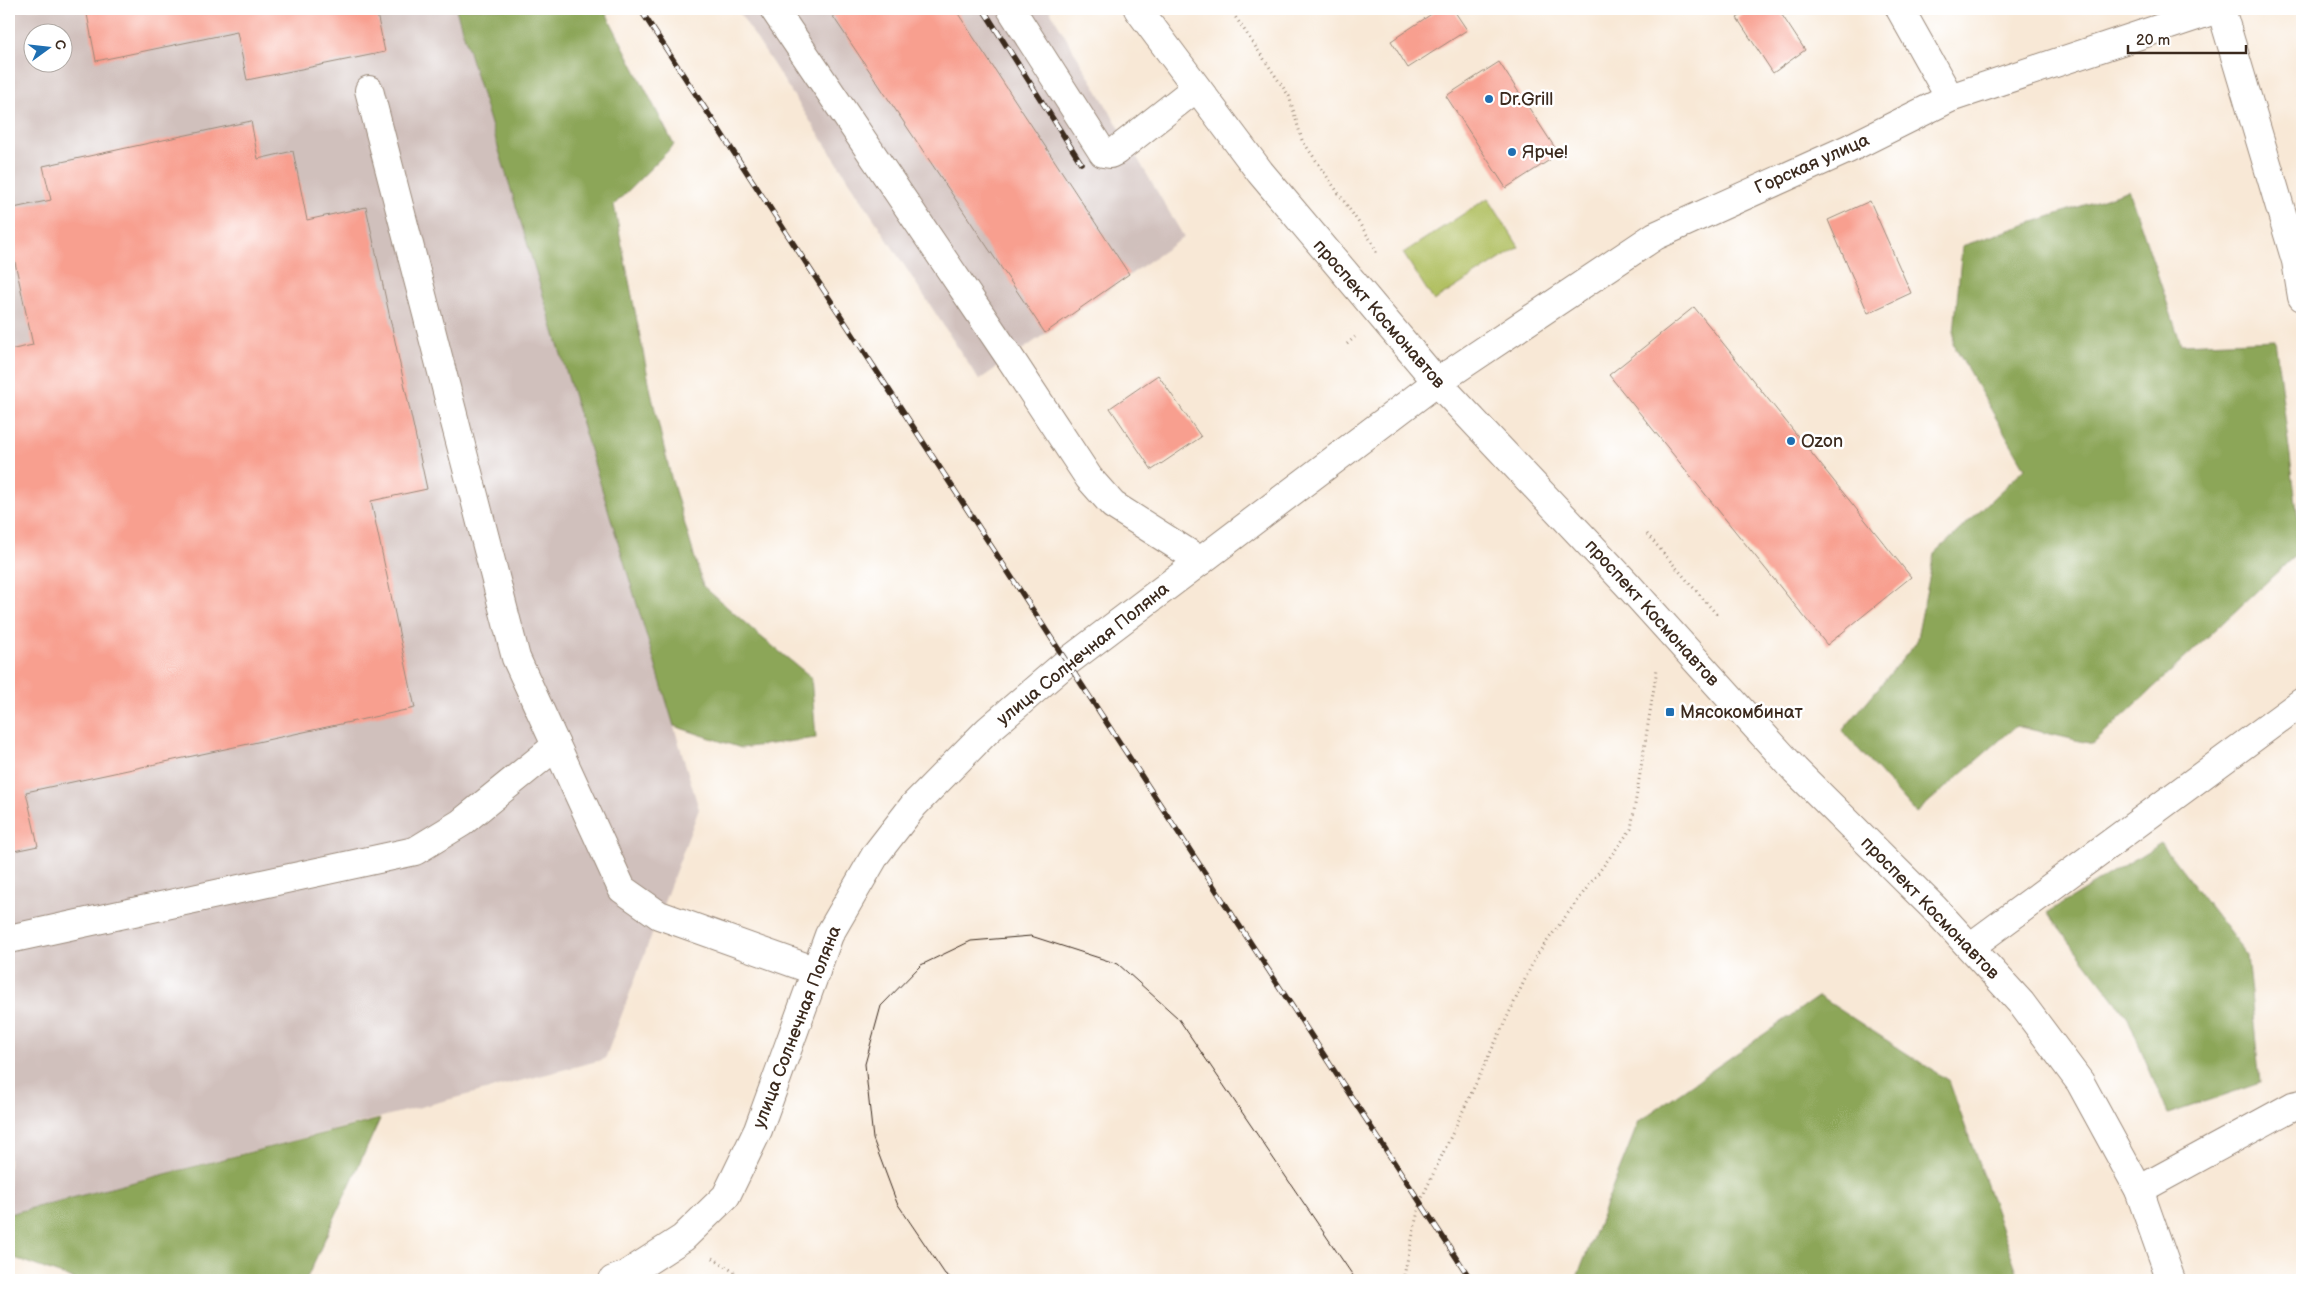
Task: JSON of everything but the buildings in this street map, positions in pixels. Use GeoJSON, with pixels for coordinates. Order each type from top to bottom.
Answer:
{"type":"FeatureCollection","features":[{"type":"Feature","properties":{"kind":"street"},"geometry":{"type":"LineString","coordinates":[[774,9],[1089,478],[1113,505],[1201,560]]}},
{"type":"Feature","properties":{"kind":"street"},"geometry":{"type":"LineString","coordinates":[[1011,9],[1103,153],[1110,154],[1116,151],[1196,88]]}},
{"type":"Feature","properties":{"kind":"street","name":"проспект Космонавтов"},"geometry":{"type":"LineString","coordinates":[[1138,9],[1260,172],[1437,382],[1627,584],[1795,770],[1970,947],[2021,1003],[2080,1082],[2139,1190],[2171,1280]]}},
{"type":"Feature","properties":{"kind":"street"},"geometry":{"type":"LineString","coordinates":[[1900,9],[1950,98]]}},
{"type":"Feature","properties":{"kind":"street"},"geometry":{"type":"LineString","coordinates":[[2219,9],[2299,261],[2302,297]]}},
{"type":"Feature","properties":{"kind":"street","name":"Горская улица"},"geometry":{"type":"LineString","coordinates":[[1437,382],[1655,236],[1848,149],[1950,98],[2219,9]]}},
{"type":"Feature","properties":{"kind":"street"},"geometry":{"type":"LineString","coordinates":[[369,90],[516,658],[622,889],[659,915],[816,971]]}},
{"type":"Feature","properties":{"kind":"street","name":"улица Солнечная Поляна"},"geometry":{"type":"LineString","coordinates":[[621,1279],[683,1238],[726,1196],[758,1130],[829,935],[876,854],[914,805],[988,730],[1067,662],[1437,382]]}},
{"type":"Feature","properties":{"kind":"street"},"geometry":{"type":"LineString","coordinates":[[1970,947],[2302,702]]}},
{"type":"Feature","properties":{"kind":"street"},"geometry":{"type":"LineString","coordinates":[[9,939],[415,851],[461,823],[556,746]]}},
{"type":"Feature","properties":{"kind":"street"},"geometry":{"type":"LineString","coordinates":[[2139,1190],[2293,1106],[2302,1104]]}},
{"type":"Feature","properties":{"kind":"path"},"geometry":{"type":"LineString","coordinates":[[1230,9],[1289,96],[1302,140],[1374,245],[1379,262]]}},
{"type":"Feature","properties":{"kind":"path"},"geometry":{"type":"LineString","coordinates":[[1347,344],[1380,316]]}},
{"type":"Feature","properties":{"kind":"path"},"geometry":{"type":"LineString","coordinates":[[1646,534],[1718,616]]}},
{"type":"Feature","properties":{"kind":"path"},"geometry":{"type":"LineString","coordinates":[[1403,1280],[1420,1202],[1536,956],[1630,829],[1658,669]]}},
{"type":"Feature","properties":{"kind":"path"},"geometry":{"type":"LineString","coordinates":[[683,1238],[746,1280]]}},
{"type":"Feature","properties":{"kind":"shaded area"},"geometry":{"type":"Polygon","coordinates":[[[9,9],[456,9],[699,809],[605,1059],[9,1214],[9,9]]]}},
{"type":"Feature","properties":{"kind":"shaded area"},"geometry":{"type":"Polygon","coordinates":[[[737,9],[1049,9],[1184,237],[979,380],[737,9]]]}},
{"type":"Feature","properties":{"kind":"green space"},"geometry":{"type":"Polygon","coordinates":[[[456,9],[604,9],[674,145],[614,205],[652,397],[671,477],[703,586],[760,636],[811,677],[816,738],[741,748],[674,726],[456,9]]]}},
{"type":"Feature","properties":{"kind":"green space"},"geometry":{"type":"Polygon","coordinates":[[[2129,190],[2181,344],[2275,340],[2302,549],[2093,744],[2016,726],[1916,813],[1842,731],[1916,643],[1934,554],[2025,468],[1953,344],[1962,246],[2129,190]]]}},
{"type":"Feature","properties":{"kind":"green space"},"geometry":{"type":"Polygon","coordinates":[[[1488,198],[1519,247],[1434,301],[1403,253],[1488,198]]]}},
{"type":"Feature","properties":{"kind":"green space"},"geometry":{"type":"Polygon","coordinates":[[[2161,843],[2247,955],[2260,1083],[2168,1114],[2127,1016],[2047,913],[2161,843]]]}},
{"type":"Feature","properties":{"kind":"green space"},"geometry":{"type":"Polygon","coordinates":[[[1819,996],[1949,1081],[2020,1280],[1576,1280],[1639,1121],[1819,996]]]}},
{"type":"Feature","properties":{"kind":"green space"},"geometry":{"type":"Polygon","coordinates":[[[380,1119],[306,1280],[76,1280],[9,1256],[9,1214],[380,1119]]]}},
{"type":"Feature","properties":{"kind":"tram line"},"geometry":{"type":"LineString","coordinates":[[954,1280],[945,1274],[897,1203],[873,1139],[865,1064],[881,1006],[921,965],[971,941],[1031,936],[1118,964],[1178,1018],[1356,1280]]}},
{"type":"Feature","properties":{"kind":"railway"},"geometry":{"type":"LineString","coordinates":[[640,9],[1471,1280]]}},
{"type":"Feature","properties":{"kind":"railway"},"geometry":{"type":"LineString","coordinates":[[983,9],[1081,163]]}},
{"type":"Feature","properties":{"kind":"place","name":"Dr.Grill"},"geometry":{"type":"Point","coordinates":[1489,99]}},
{"type":"Feature","properties":{"kind":"place","name":"Ярче!"},"geometry":{"type":"Point","coordinates":[1512,152]}},
{"type":"Feature","properties":{"kind":"place","name":"Ozon"},"geometry":{"type":"Point","coordinates":[1791,441]}},
{"type":"Feature","properties":{"kind":"place","name":"Мясокомбинат"},"geometry":{"type":"Point","coordinates":[1670,712]}}]}
